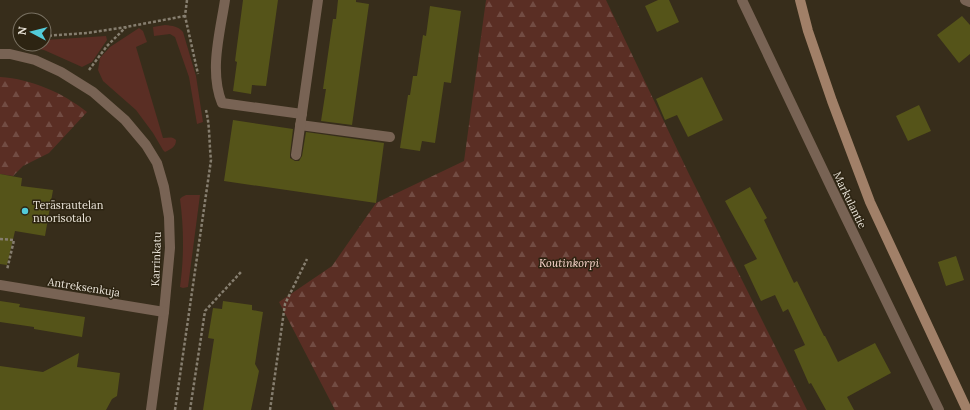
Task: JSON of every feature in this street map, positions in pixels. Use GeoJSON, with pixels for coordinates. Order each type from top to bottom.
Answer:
{"type":"FeatureCollection","features":[{"type":"Feature","properties":{"kind":"main road","name":"Markulantie"},"geometry":{"type":"LineString","coordinates":[[800,0],[808,31],[832,101],[870,202],[967,410]]}},
{"type":"Feature","properties":{"kind":"street"},"geometry":{"type":"LineString","coordinates":[[225,0],[215,71],[218,93],[222,103],[302,114]]}},
{"type":"Feature","properties":{"kind":"street"},"geometry":{"type":"LineString","coordinates":[[296,155],[318,0]]}},
{"type":"Feature","properties":{"kind":"street","name":"Markulantie"},"geometry":{"type":"LineString","coordinates":[[742,0],[940,410]]}},
{"type":"Feature","properties":{"kind":"street"},"geometry":{"type":"LineString","coordinates":[[965,0],[970,2]]}},
{"type":"Feature","properties":{"kind":"street","name":"Karrinkatu"},"geometry":{"type":"LineString","coordinates":[[0,54],[10,54],[35,60],[61,72],[93,92],[125,120],[146,145],[156,163],[164,187],[169,217],[170,248],[164,312],[151,410]]}},
{"type":"Feature","properties":{"kind":"street"},"geometry":{"type":"LineString","coordinates":[[300,125],[390,137]]}},
{"type":"Feature","properties":{"kind":"street","name":"Antreksenkuja"},"geometry":{"type":"LineString","coordinates":[[1,285],[164,312]]}},
{"type":"Feature","properties":{"kind":"path"},"geometry":{"type":"LineString","coordinates":[[52,35],[87,33],[185,16],[187,0]]}},
{"type":"Feature","properties":{"kind":"path"},"geometry":{"type":"LineString","coordinates":[[80,84],[92,65],[107,46],[126,27]]}},
{"type":"Feature","properties":{"kind":"path"},"geometry":{"type":"LineString","coordinates":[[174,410],[210,167],[209,144]]}},
{"type":"Feature","properties":{"kind":"path"},"geometry":{"type":"LineString","coordinates":[[0,239],[14,240],[1,285]]}},
{"type":"Feature","properties":{"kind":"path"},"geometry":{"type":"LineString","coordinates":[[270,410],[284,304],[307,259]]}},
{"type":"Feature","properties":{"kind":"path"},"geometry":{"type":"LineString","coordinates":[[190,410],[205,311],[241,272]]}},
{"type":"Feature","properties":{"kind":"green space","name":"Koutinkorpi"},"geometry":{"type":"Polygon","coordinates":[[[486,0],[606,0],[688,172],[807,410],[335,410],[279,302],[332,266],[376,203],[464,161],[486,0]]]}},
{"type":"Feature","properties":{"kind":"green space"},"geometry":{"type":"Polygon","coordinates":[[[165,25],[177,27],[183,32],[196,76],[203,122],[197,124],[189,77],[175,37],[170,34],[154,36],[153,27],[165,25]]]}},
{"type":"Feature","properties":{"kind":"green space"},"geometry":{"type":"Polygon","coordinates":[[[139,28],[143,31],[147,42],[136,47],[163,138],[171,138],[176,140],[174,146],[165,152],[136,110],[103,81],[98,70],[100,58],[110,47],[139,28]]]}},
{"type":"Feature","properties":{"kind":"green space"},"geometry":{"type":"Polygon","coordinates":[[[106,36],[107,40],[92,62],[82,67],[48,52],[52,52],[52,39],[106,36]]]}},
{"type":"Feature","properties":{"kind":"green space"},"geometry":{"type":"Polygon","coordinates":[[[0,77],[12,78],[46,88],[68,99],[87,112],[49,153],[23,166],[13,176],[0,174],[0,77]]]}},
{"type":"Feature","properties":{"kind":"green space"},"geometry":{"type":"Polygon","coordinates":[[[186,195],[200,195],[188,287],[183,288],[180,287],[183,243],[180,199],[186,195]]]}},
{"type":"Feature","properties":{"kind":"building"},"geometry":{"type":"Polygon","coordinates":[[[243,0],[278,0],[266,86],[252,85],[251,94],[233,91],[237,62],[235,61],[243,0]]]}},
{"type":"Feature","properties":{"kind":"building"},"geometry":{"type":"Polygon","coordinates":[[[338,0],[356,0],[356,2],[369,4],[352,125],[321,121],[326,89],[323,89],[333,19],[336,19],[338,0]]]}},
{"type":"Feature","properties":{"kind":"building"},"geometry":{"type":"Polygon","coordinates":[[[658,0],[669,0],[679,22],[657,32],[645,6],[658,0]]]}},
{"type":"Feature","properties":{"kind":"building"},"geometry":{"type":"Polygon","coordinates":[[[430,6],[461,11],[451,83],[444,82],[435,143],[422,141],[420,151],[400,148],[408,95],[410,95],[413,76],[417,76],[423,35],[426,36],[430,6]]]}},
{"type":"Feature","properties":{"kind":"building"},"geometry":{"type":"Polygon","coordinates":[[[962,16],[970,25],[970,54],[959,63],[937,35],[962,16]]]}},
{"type":"Feature","properties":{"kind":"building"},"geometry":{"type":"Polygon","coordinates":[[[702,77],[723,120],[688,137],[677,115],[665,120],[656,99],[702,77]]]}},
{"type":"Feature","properties":{"kind":"building"},"geometry":{"type":"Polygon","coordinates":[[[919,105],[931,131],[908,141],[896,116],[919,105]]]}},
{"type":"Feature","properties":{"kind":"building"},"geometry":{"type":"Polygon","coordinates":[[[233,120],[293,129],[290,158],[295,161],[299,161],[302,156],[306,132],[384,143],[376,203],[224,181],[233,120]]]}},
{"type":"Feature","properties":{"kind":"building","name":"Teräsrautelan nuorisotalo"},"geometry":{"type":"Polygon","coordinates":[[[0,174],[22,178],[21,186],[53,190],[45,236],[15,231],[7,265],[0,264],[0,174]]]}},
{"type":"Feature","properties":{"kind":"building"},"geometry":{"type":"Polygon","coordinates":[[[750,187],[767,218],[764,220],[794,283],[797,281],[838,362],[875,343],[891,373],[847,397],[854,410],[826,410],[811,383],[809,384],[794,350],[805,345],[788,309],[783,312],[775,295],[761,301],[744,265],[757,259],[725,201],[750,187]]]}},
{"type":"Feature","properties":{"kind":"building"},"geometry":{"type":"Polygon","coordinates":[[[956,256],[964,280],[946,286],[938,262],[956,256]]]}},
{"type":"Feature","properties":{"kind":"building"},"geometry":{"type":"Polygon","coordinates":[[[0,301],[20,304],[19,307],[85,317],[82,337],[0,322],[0,301]]]}},
{"type":"Feature","properties":{"kind":"building"},"geometry":{"type":"Polygon","coordinates":[[[223,301],[252,305],[252,310],[263,312],[255,364],[259,371],[251,410],[203,410],[214,339],[208,338],[213,308],[222,309],[223,301]]]}},
{"type":"Feature","properties":{"kind":"building"},"geometry":{"type":"Polygon","coordinates":[[[79,353],[77,367],[120,373],[117,396],[112,399],[106,410],[0,410],[0,366],[43,372],[79,353]]]}},
{"type":"Feature","properties":{"kind":"place","name":"Teräsrautelan nuorisotalo"},"geometry":{"type":"Point","coordinates":[25,211]}}]}
